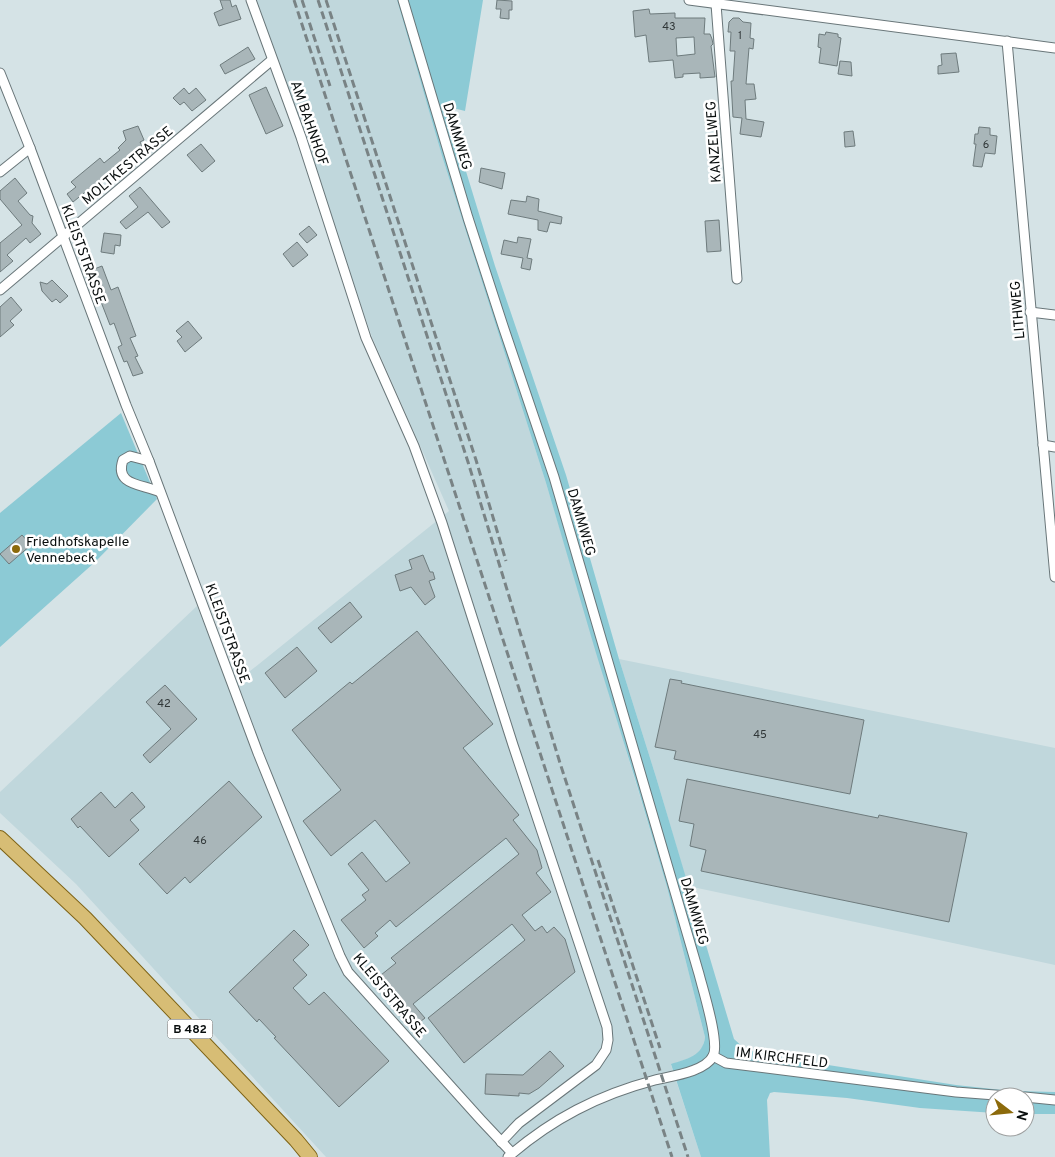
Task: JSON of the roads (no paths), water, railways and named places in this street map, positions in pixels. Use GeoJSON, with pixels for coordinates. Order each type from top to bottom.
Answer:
{"type":"FeatureCollection","features":[{"type":"Feature","properties":{"kind":"main road","name":"B 482"},"geometry":{"type":"LineString","coordinates":[[0,838],[84,918],[296,1140],[310,1157]]}},
{"type":"Feature","properties":{"kind":"street","name":"AM BAHNHOF"},"geometry":{"type":"LineString","coordinates":[[251,0],[301,137],[366,338],[414,446],[442,523],[513,745],[607,1027],[608,1040],[606,1050],[596,1065],[519,1123],[501,1142]]}},
{"type":"Feature","properties":{"kind":"street","name":"DAMMWEG"},"geometry":{"type":"LineString","coordinates":[[403,0],[468,218],[554,478],[576,552],[699,974],[715,1043],[713,1056]]}},
{"type":"Feature","properties":{"kind":"street"},"geometry":{"type":"LineString","coordinates":[[689,0],[1055,48]]}},
{"type":"Feature","properties":{"kind":"street","name":"KANZELWEG"},"geometry":{"type":"LineString","coordinates":[[716,4],[737,279]]}},
{"type":"Feature","properties":{"kind":"street","name":"LITHWEG"},"geometry":{"type":"LineString","coordinates":[[1007,41],[1055,577]]}},
{"type":"Feature","properties":{"kind":"street","name":"MOLTKESTRASSE"},"geometry":{"type":"LineString","coordinates":[[0,290],[272,60]]}},
{"type":"Feature","properties":{"kind":"street","name":"KLEISTSTRASSE"},"geometry":{"type":"LineString","coordinates":[[0,73],[30,148],[128,413],[149,461],[258,753],[339,954],[348,972],[501,1142],[510,1155]]}},
{"type":"Feature","properties":{"kind":"street"},"geometry":{"type":"LineString","coordinates":[[0,172],[30,148]]}},
{"type":"Feature","properties":{"kind":"street"},"geometry":{"type":"LineString","coordinates":[[1030,312],[1055,315]]}},
{"type":"Feature","properties":{"kind":"street"},"geometry":{"type":"LineString","coordinates":[[1044,445],[1055,447]]}},
{"type":"Feature","properties":{"kind":"street"},"geometry":{"type":"LineString","coordinates":[[149,461],[130,456],[123,460],[120,468],[123,477],[128,482],[150,486],[160,492]]}},
{"type":"Feature","properties":{"kind":"street","name":"IM KIRCHFELD"},"geometry":{"type":"LineString","coordinates":[[713,1056],[726,1063],[985,1094]]}},
{"type":"Feature","properties":{"kind":"street"},"geometry":{"type":"LineString","coordinates":[[510,1155],[554,1122],[582,1106],[631,1086],[692,1071],[707,1064],[713,1056]]}},
{"type":"Feature","properties":{"kind":"street"},"geometry":{"type":"LineString","coordinates":[[1035,1098],[1055,1100]]}},
{"type":"Feature","properties":{"kind":"railway"},"geometry":{"type":"LineString","coordinates":[[294,0],[672,1157]]}},
{"type":"Feature","properties":{"kind":"railway"},"geometry":{"type":"LineString","coordinates":[[302,0],[330,86]]}},
{"type":"Feature","properties":{"kind":"railway"},"geometry":{"type":"LineString","coordinates":[[318,0],[468,462],[560,763],[688,1157]]}},
{"type":"Feature","properties":{"kind":"railway"},"geometry":{"type":"LineString","coordinates":[[326,0],[476,460],[506,561]]}},
{"type":"Feature","properties":{"kind":"railway"},"geometry":{"type":"LineString","coordinates":[[598,860],[660,1048]]}},
{"type":"Feature","properties":{"kind":"place","name":"Friedhofskapelle Vennebeck"},"geometry":{"type":"Point","coordinates":[16,549]}}]}
